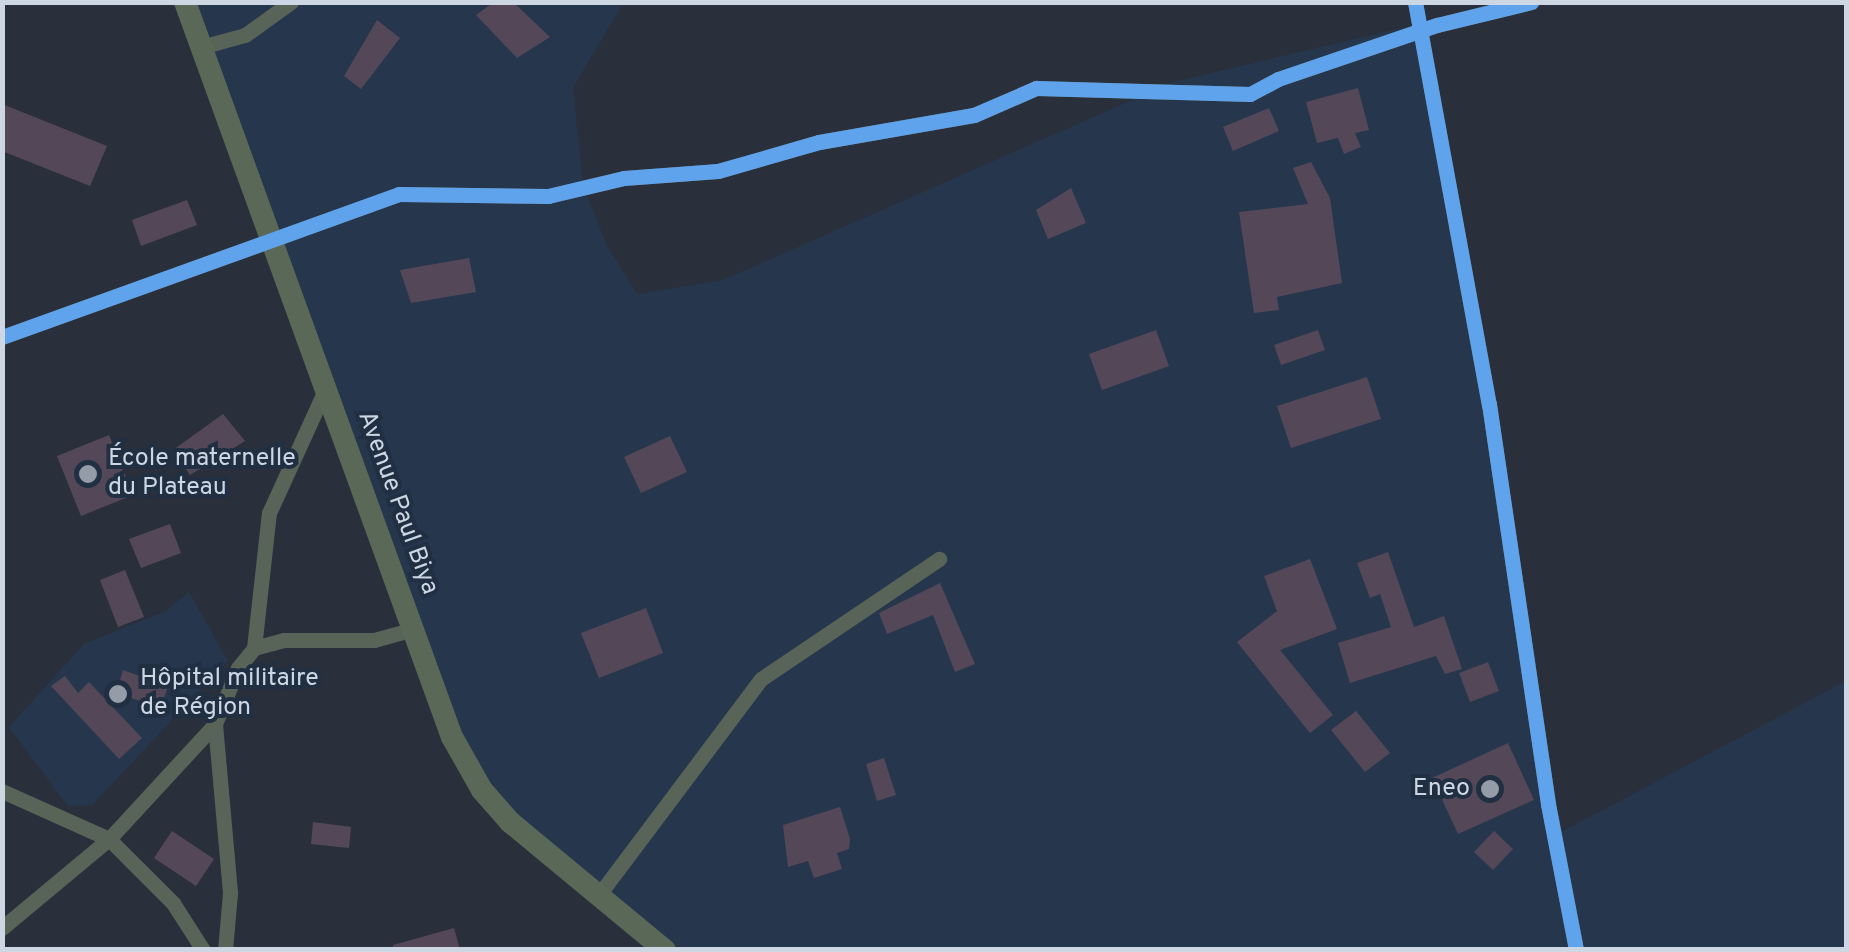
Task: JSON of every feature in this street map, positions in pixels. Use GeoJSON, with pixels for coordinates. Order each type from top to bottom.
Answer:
{"type":"FeatureCollection","features":[{"type":"Feature","properties":{"kind":"main road","name":"Avenue Paul Biya"},"geometry":{"type":"LineString","coordinates":[[185,2],[414,629],[440,712],[482,790],[598,896],[665,950]]}},
{"type":"Feature","properties":{"kind":"street"},"geometry":{"type":"LineString","coordinates":[[201,46],[245,34],[291,2]]}},
{"type":"Feature","properties":{"kind":"street"},"geometry":{"type":"LineString","coordinates":[[1415,2],[1576,950]]}},
{"type":"Feature","properties":{"kind":"street"},"geometry":{"type":"LineString","coordinates":[[2,337],[399,194],[548,196],[624,178],[718,172],[819,142],[974,115],[1036,88],[1250,94],[1278,78],[1532,2]]}},
{"type":"Feature","properties":{"kind":"street"},"geometry":{"type":"LineString","coordinates":[[2,928],[110,839],[214,724],[238,668],[254,648],[269,513],[326,388]]}},
{"type":"Feature","properties":{"kind":"street"},"geometry":{"type":"LineString","coordinates":[[598,896],[760,679],[940,558]]}},
{"type":"Feature","properties":{"kind":"street"},"geometry":{"type":"LineString","coordinates":[[254,648],[284,640],[374,640],[414,629]]}},
{"type":"Feature","properties":{"kind":"street"},"geometry":{"type":"LineString","coordinates":[[214,724],[231,909],[224,950]]}},
{"type":"Feature","properties":{"kind":"street"},"geometry":{"type":"LineString","coordinates":[[2,790],[110,839],[173,903],[203,950]]}},
{"type":"Feature","properties":{"kind":"shaded area"},"geometry":{"type":"Polygon","coordinates":[[[185,3],[623,3],[573,88],[583,184],[607,246],[637,294],[723,280],[1173,82],[1423,23],[1548,839],[1846,681],[1846,949],[670,949],[490,796],[448,722],[185,3]]]}},
{"type":"Feature","properties":{"kind":"shaded area","name":"Hôpital militaire de Région"},"geometry":{"type":"Polygon","coordinates":[[[189,592],[228,661],[92,805],[68,806],[9,727],[84,644],[166,611],[189,592]]]}},
{"type":"Feature","properties":{"kind":"building"},"geometry":{"type":"Polygon","coordinates":[[[494,2],[513,2],[550,37],[517,58],[476,15],[494,2]]]}},
{"type":"Feature","properties":{"kind":"building"},"geometry":{"type":"Polygon","coordinates":[[[377,20],[400,38],[361,89],[344,76],[377,20]]]}},
{"type":"Feature","properties":{"kind":"building"},"geometry":{"type":"Polygon","coordinates":[[[1358,88],[1369,130],[1355,133],[1361,147],[1344,154],[1338,138],[1317,143],[1306,102],[1358,88]]]}},
{"type":"Feature","properties":{"kind":"building"},"geometry":{"type":"Polygon","coordinates":[[[2,104],[107,146],[90,186],[2,151],[2,104]]]}},
{"type":"Feature","properties":{"kind":"building"},"geometry":{"type":"Polygon","coordinates":[[[1269,108],[1279,131],[1233,151],[1223,127],[1269,108]]]}},
{"type":"Feature","properties":{"kind":"building"},"geometry":{"type":"Polygon","coordinates":[[[1311,162],[1330,198],[1342,283],[1277,297],[1279,310],[1254,313],[1239,212],[1308,204],[1293,168],[1311,162]]]}},
{"type":"Feature","properties":{"kind":"building"},"geometry":{"type":"Polygon","coordinates":[[[1071,188],[1086,223],[1048,239],[1036,210],[1071,188]]]}},
{"type":"Feature","properties":{"kind":"building"},"geometry":{"type":"Polygon","coordinates":[[[187,200],[197,225],[141,246],[132,220],[187,200]]]}},
{"type":"Feature","properties":{"kind":"building"},"geometry":{"type":"Polygon","coordinates":[[[469,258],[476,292],[411,303],[400,270],[469,258]]]}},
{"type":"Feature","properties":{"kind":"building"},"geometry":{"type":"Polygon","coordinates":[[[1156,330],[1169,366],[1102,390],[1089,354],[1156,330]]]}},
{"type":"Feature","properties":{"kind":"building"},"geometry":{"type":"Polygon","coordinates":[[[1318,330],[1325,350],[1281,365],[1274,345],[1318,330]]]}},
{"type":"Feature","properties":{"kind":"building"},"geometry":{"type":"Polygon","coordinates":[[[1367,377],[1381,419],[1291,448],[1277,406],[1367,377]]]}},
{"type":"Feature","properties":{"kind":"building"},"geometry":{"type":"Polygon","coordinates":[[[223,414],[245,441],[190,475],[173,450],[223,414]]]}},
{"type":"Feature","properties":{"kind":"building"},"geometry":{"type":"Polygon","coordinates":[[[109,435],[133,495],[81,516],[57,456],[109,435]]]}},
{"type":"Feature","properties":{"kind":"building"},"geometry":{"type":"Polygon","coordinates":[[[670,436],[687,472],[641,493],[624,457],[670,436]]]}},
{"type":"Feature","properties":{"kind":"building"},"geometry":{"type":"Polygon","coordinates":[[[170,524],[181,553],[141,568],[129,539],[170,524]]]}},
{"type":"Feature","properties":{"kind":"building"},"geometry":{"type":"Polygon","coordinates":[[[1388,552],[1414,627],[1444,616],[1462,669],[1445,674],[1436,656],[1350,683],[1338,643],[1391,627],[1380,594],[1370,598],[1357,563],[1388,552]]]}},
{"type":"Feature","properties":{"kind":"building"},"geometry":{"type":"Polygon","coordinates":[[[1310,559],[1337,629],[1280,650],[1333,715],[1310,733],[1237,642],[1277,611],[1264,576],[1310,559]]]}},
{"type":"Feature","properties":{"kind":"building"},"geometry":{"type":"Polygon","coordinates":[[[125,570],[144,617],[118,627],[100,580],[125,570]]]}},
{"type":"Feature","properties":{"kind":"building"},"geometry":{"type":"Polygon","coordinates":[[[940,583],[975,664],[955,672],[933,615],[887,634],[879,613],[940,583]]]}},
{"type":"Feature","properties":{"kind":"building"},"geometry":{"type":"Polygon","coordinates":[[[646,608],[663,653],[599,678],[581,633],[646,608]]]}},
{"type":"Feature","properties":{"kind":"building"},"geometry":{"type":"Polygon","coordinates":[[[1488,662],[1499,691],[1470,702],[1459,673],[1488,662]]]}},
{"type":"Feature","properties":{"kind":"building"},"geometry":{"type":"Polygon","coordinates":[[[123,670],[168,686],[161,708],[116,693],[123,670]]]}},
{"type":"Feature","properties":{"kind":"building"},"geometry":{"type":"Polygon","coordinates":[[[65,676],[78,693],[89,682],[142,738],[119,759],[51,686],[65,676]]]}},
{"type":"Feature","properties":{"kind":"building"},"geometry":{"type":"Polygon","coordinates":[[[1356,711],[1390,753],[1365,772],[1331,730],[1356,711]]]}},
{"type":"Feature","properties":{"kind":"building"},"geometry":{"type":"Polygon","coordinates":[[[1508,743],[1534,800],[1458,834],[1432,778],[1508,743]]]}},
{"type":"Feature","properties":{"kind":"building"},"geometry":{"type":"Polygon","coordinates":[[[884,758],[896,795],[877,801],[866,764],[884,758]]]}},
{"type":"Feature","properties":{"kind":"building"},"geometry":{"type":"Polygon","coordinates":[[[840,807],[850,839],[849,849],[837,853],[842,869],[814,878],[808,861],[788,867],[783,825],[840,807]]]}},
{"type":"Feature","properties":{"kind":"building"},"geometry":{"type":"Polygon","coordinates":[[[313,822],[351,827],[349,848],[311,844],[313,822]]]}},
{"type":"Feature","properties":{"kind":"building"},"geometry":{"type":"Polygon","coordinates":[[[172,831],[214,859],[196,886],[154,858],[172,831]]]}},
{"type":"Feature","properties":{"kind":"building"},"geometry":{"type":"Polygon","coordinates":[[[1494,831],[1513,849],[1493,870],[1474,852],[1494,831]]]}},
{"type":"Feature","properties":{"kind":"building"},"geometry":{"type":"Polygon","coordinates":[[[454,928],[460,950],[393,950],[393,945],[454,928]]]}},
{"type":"Feature","properties":{"kind":"cycle path"},"geometry":{"type":"LineString","coordinates":[[1415,2],[1489,404],[1548,804],[1576,950]]}},
{"type":"Feature","properties":{"kind":"cycle path"},"geometry":{"type":"LineString","coordinates":[[2,337],[399,194],[548,196],[624,178],[718,171],[819,142],[974,115],[1036,88],[1250,94],[1278,79],[1437,25],[1531,2]]}},
{"type":"Feature","properties":{"kind":"place","name":"École maternelle du Plateau"},"geometry":{"type":"Point","coordinates":[88,474]}},
{"type":"Feature","properties":{"kind":"place","name":"Hôpital militaire de Région"},"geometry":{"type":"Point","coordinates":[118,694]}},
{"type":"Feature","properties":{"kind":"place","name":"Eneo"},"geometry":{"type":"Point","coordinates":[1490,789]}}]}
